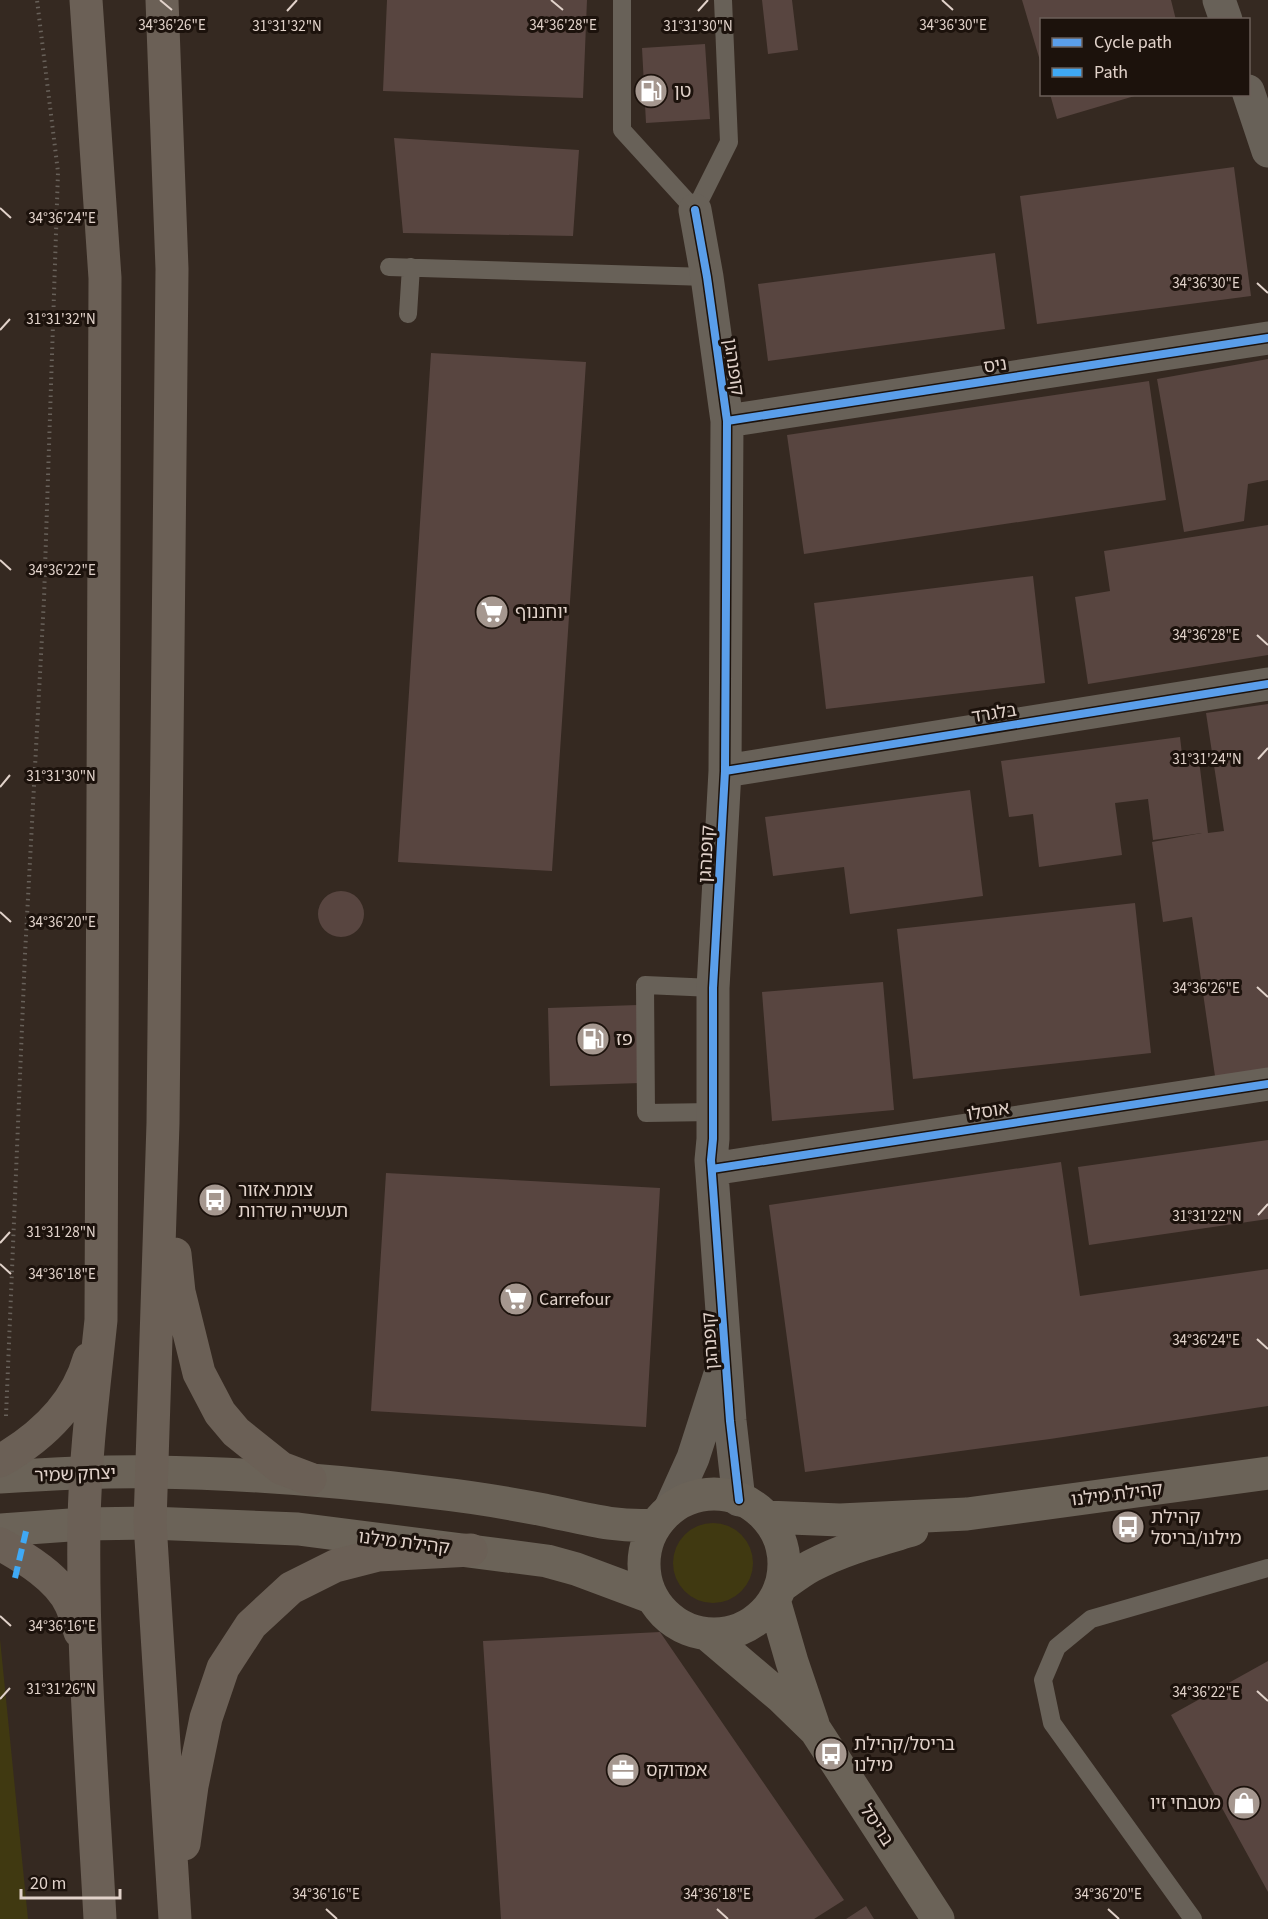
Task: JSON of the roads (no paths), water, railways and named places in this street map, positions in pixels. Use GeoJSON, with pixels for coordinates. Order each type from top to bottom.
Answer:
{"type":"FeatureCollection","features":[{"type":"Feature","properties":{"kind":"main road"},"geometry":{"type":"LineString","coordinates":[[86,0],[105,278],[101,1320],[86,1472],[84,1524],[86,1649],[100,1919]]}},
{"type":"Feature","properties":{"kind":"main road"},"geometry":{"type":"LineString","coordinates":[[162,0],[172,268],[163,1123],[150,1523],[174,1915]]}},
{"type":"Feature","properties":{"kind":"main road"},"geometry":{"type":"LineString","coordinates":[[163,1123],[179,1292],[199,1373],[220,1413],[236,1432],[281,1468],[310,1479]]}},
{"type":"Feature","properties":{"kind":"main road"},"geometry":{"type":"LineString","coordinates":[[0,1461],[46,1429],[69,1400],[86,1370],[101,1320]]}},
{"type":"Feature","properties":{"kind":"main road"},"geometry":{"type":"LineString","coordinates":[[0,1544],[24,1557],[52,1579],[70,1603],[86,1649]]}},
{"type":"Feature","properties":{"kind":"main road"},"geometry":{"type":"LineString","coordinates":[[174,1915],[192,1786],[206,1718],[223,1668],[251,1625],[291,1588],[335,1566],[378,1555],[471,1550]]}},
{"type":"Feature","properties":{"kind":"street"},"geometry":{"type":"LineString","coordinates":[[1219,0],[1225,18]]}},
{"type":"Feature","properties":{"kind":"street"},"geometry":{"type":"LineString","coordinates":[[1250,96],[1268,151]]}},
{"type":"Feature","properties":{"kind":"street","name":"קופנהגן"},"geometry":{"type":"LineString","coordinates":[[695,210],[707,277],[727,422],[725,771],[713,988],[711,1160],[730,1421],[739,1500]]}},
{"type":"Feature","properties":{"kind":"street","name":"ניס"},"geometry":{"type":"LineString","coordinates":[[727,422],[1268,338]]}},
{"type":"Feature","properties":{"kind":"street","name":"בלגרד"},"geometry":{"type":"LineString","coordinates":[[725,771],[1268,684]]}},
{"type":"Feature","properties":{"kind":"street","name":"אוסלו"},"geometry":{"type":"LineString","coordinates":[[712,1169],[1268,1084]]}},
{"type":"Feature","properties":{"kind":"street","name":"קופנהגן"},"geometry":{"type":"LineString","coordinates":[[663,1517],[693,1458],[726,1355]]}},
{"type":"Feature","properties":{"kind":"street","name":"יצחק שמיר"},"geometry":{"type":"LineString","coordinates":[[0,1477],[86,1472],[150,1472]]}},
{"type":"Feature","properties":{"kind":"street"},"geometry":{"type":"LineString","coordinates":[[150,1472],[310,1479],[443,1494],[542,1509],[630,1527],[663,1517],[688,1499],[708,1494],[729,1496],[748,1503],[766,1517],[777,1534],[783,1553],[783,1574],[777,1594],[762,1615],[746,1627],[728,1633],[708,1635],[685,1629],[665,1616],[651,1597],[645,1579],[644,1560],[648,1541],[663,1517]]}},
{"type":"Feature","properties":{"kind":"street","name":"קהילת מילנו"},"geometry":{"type":"LineString","coordinates":[[766,1517],[840,1520],[967,1514],[1247,1478],[1268,1473]]}},
{"type":"Feature","properties":{"kind":"street","name":"קהילת מילנו"},"geometry":{"type":"LineString","coordinates":[[777,1594],[809,1567],[834,1555],[865,1543],[967,1514]]}},
{"type":"Feature","properties":{"kind":"street"},"geometry":{"type":"LineString","coordinates":[[0,1530],[84,1524],[150,1523]]}},
{"type":"Feature","properties":{"kind":"street","name":"קהילת מילנו"},"geometry":{"type":"LineString","coordinates":[[150,1523],[298,1529],[547,1561],[576,1569],[651,1597]]}},
{"type":"Feature","properties":{"kind":"street","name":"בריסל"},"geometry":{"type":"LineString","coordinates":[[777,1594],[792,1662],[816,1731]]}},
{"type":"Feature","properties":{"kind":"street","name":"בריסל"},"geometry":{"type":"LineString","coordinates":[[708,1635],[782,1697],[816,1731],[938,1919]]}},
{"type":"Feature","properties":{"kind":"lane"},"geometry":{"type":"LineString","coordinates":[[622,0],[622,130],[695,210],[729,142],[723,0]]}},
{"type":"Feature","properties":{"kind":"lane"},"geometry":{"type":"LineString","coordinates":[[389,267],[707,277]]}},
{"type":"Feature","properties":{"kind":"lane"},"geometry":{"type":"LineString","coordinates":[[408,314],[411,267]]}},
{"type":"Feature","properties":{"kind":"lane"},"geometry":{"type":"LineString","coordinates":[[713,988],[645,985],[646,1113],[713,1112]]}},
{"type":"Feature","properties":{"kind":"lane"},"geometry":{"type":"LineString","coordinates":[[1193,1919],[1052,1723],[1043,1680],[1057,1647],[1091,1619],[1268,1568]]}},
{"type":"Feature","properties":{"kind":"place","name":"טן"},"geometry":{"type":"Point","coordinates":[651,91]}},
{"type":"Feature","properties":{"kind":"place","name":"יוחננוף"},"geometry":{"type":"Point","coordinates":[492,612]}},
{"type":"Feature","properties":{"kind":"place","name":"פז"},"geometry":{"type":"Point","coordinates":[593,1039]}},
{"type":"Feature","properties":{"kind":"place","name":"צומת אזור תעשייה שדרות"},"geometry":{"type":"Point","coordinates":[215,1200]}},
{"type":"Feature","properties":{"kind":"place","name":"Carrefour"},"geometry":{"type":"Point","coordinates":[516,1299]}},
{"type":"Feature","properties":{"kind":"place","name":"קהילת מילנו/בריסל"},"geometry":{"type":"Point","coordinates":[1128,1527]}},
{"type":"Feature","properties":{"kind":"place","name":"בריסל/קהילת מילנו"},"geometry":{"type":"Point","coordinates":[831,1754]}},
{"type":"Feature","properties":{"kind":"place","name":"אמדוקס"},"geometry":{"type":"Point","coordinates":[623,1770]}},
{"type":"Feature","properties":{"kind":"place","name":"מטבחי זיו"},"geometry":{"type":"Point","coordinates":[1244,1803]}}]}
